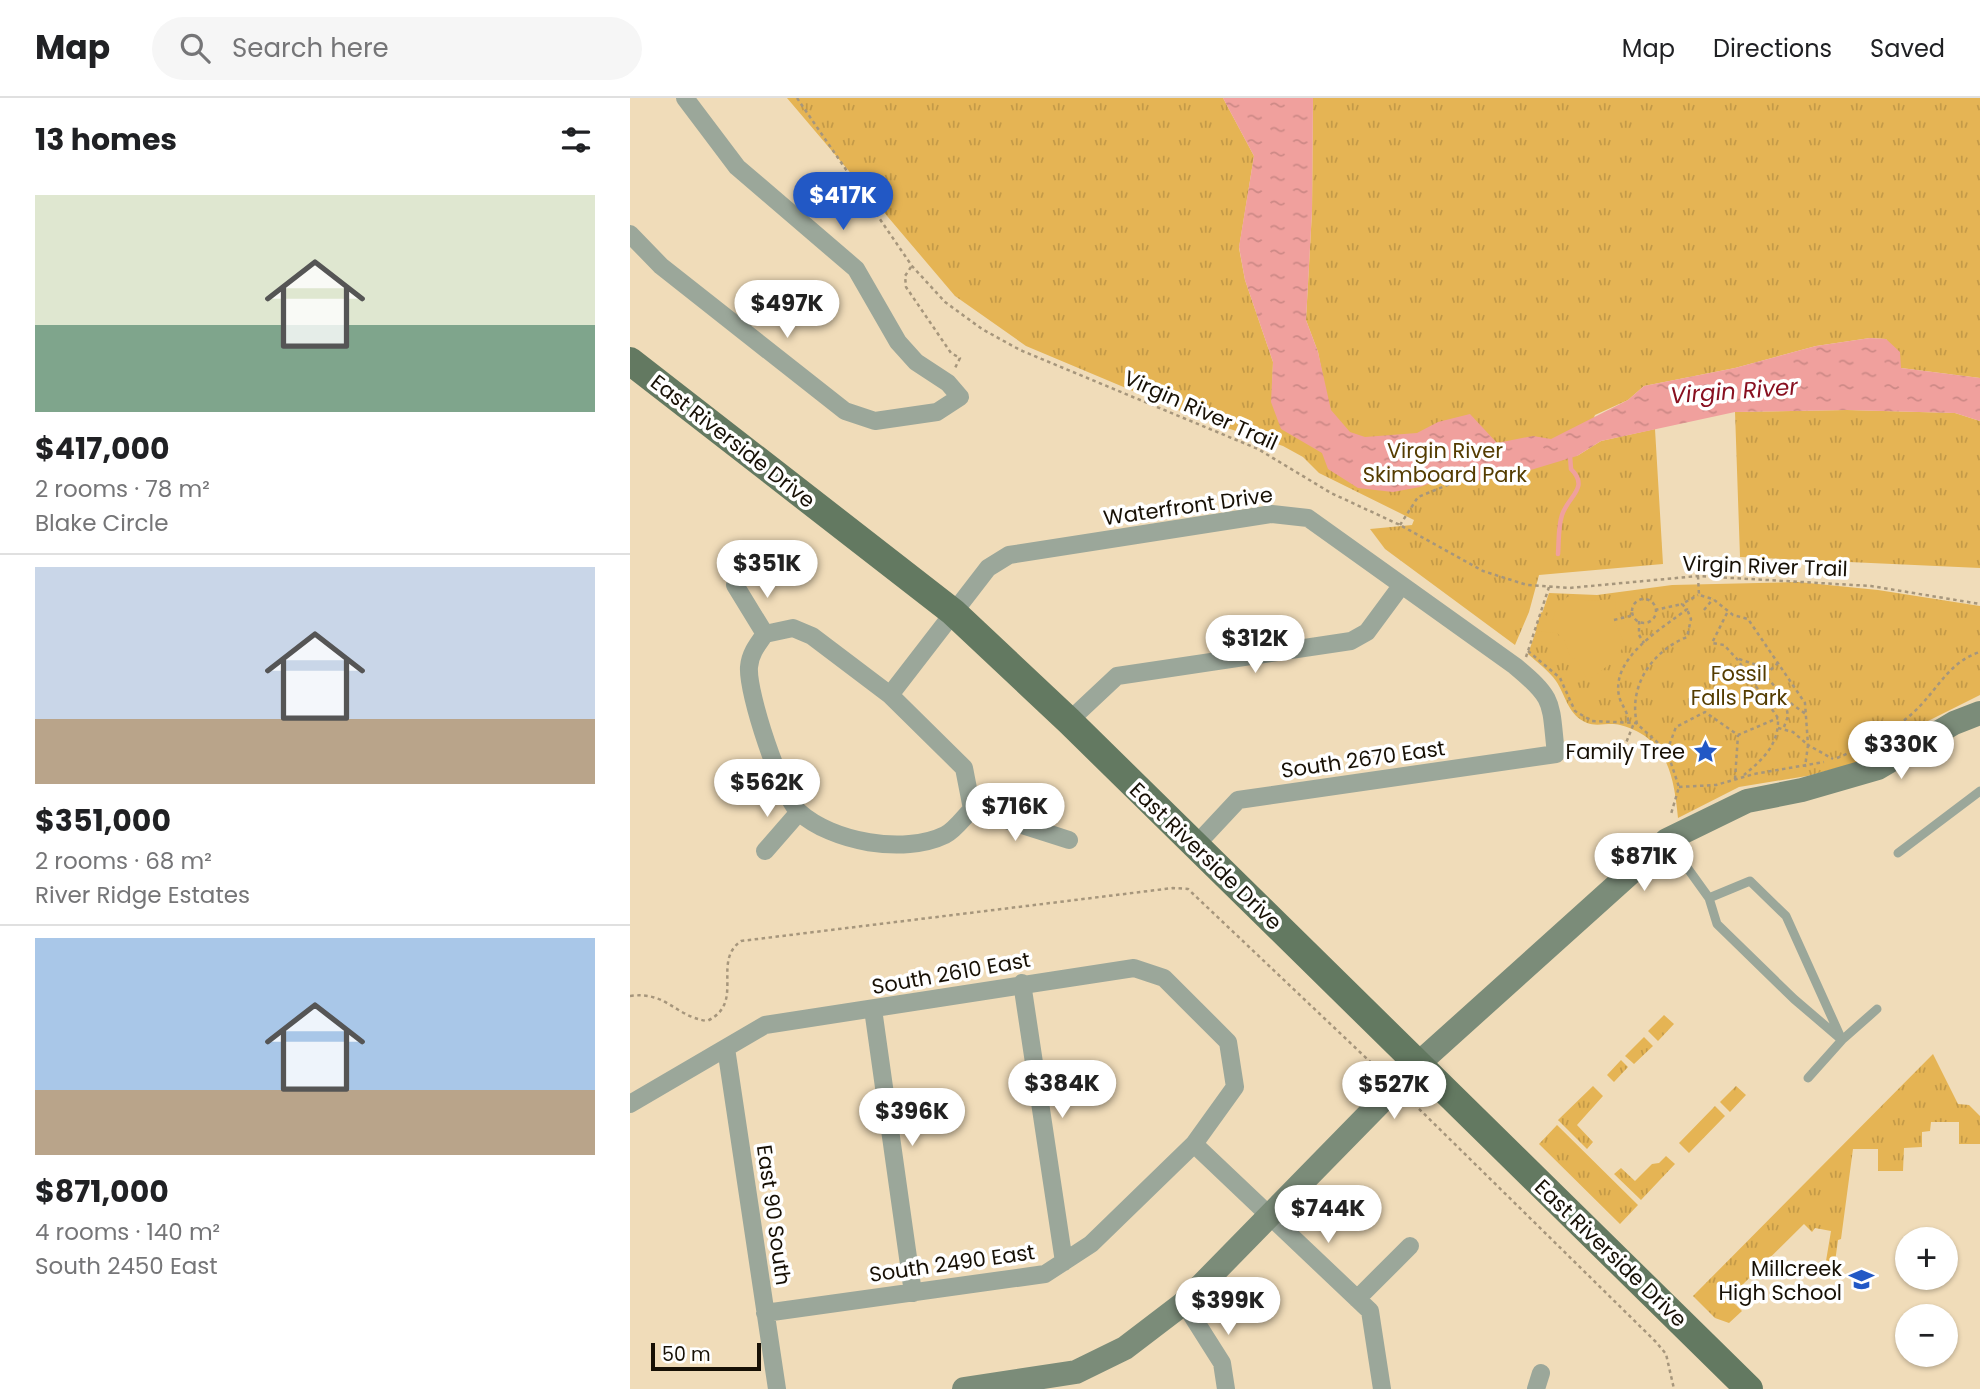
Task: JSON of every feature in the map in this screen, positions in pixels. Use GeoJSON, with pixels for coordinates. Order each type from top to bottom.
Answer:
{"type":"FeatureCollection","features":[{"type":"Feature","properties":{"kind":"main road","name":"East Riverside Drive"},"geometry":{"type":"LineString","coordinates":[[630,361],[953,612],[1069,721],[1749,1389]]}},
{"type":"Feature","properties":{"kind":"street"},"geometry":{"type":"LineString","coordinates":[[630,234],[661,266],[845,411],[875,421],[937,412],[960,397],[948,383],[916,362],[898,342],[856,269],[737,167],[685,98]]}},
{"type":"Feature","properties":{"kind":"street","name":"Waterfront Drive"},"geometry":{"type":"LineString","coordinates":[[890,695],[988,568],[1009,555],[1272,514],[1308,518],[1543,690],[1551,705],[1556,754]]}},
{"type":"Feature","properties":{"kind":"street"},"geometry":{"type":"LineString","coordinates":[[735,586],[765,634]]}},
{"type":"Feature","properties":{"kind":"street"},"geometry":{"type":"LineString","coordinates":[[1069,721],[1117,676],[1350,641],[1367,632],[1401,586]]}},
{"type":"Feature","properties":{"kind":"street"},"geometry":{"type":"LineString","coordinates":[[793,628],[812,636],[890,695],[964,768],[972,810],[946,834],[911,844],[878,845],[847,839],[799,811],[778,774],[757,708],[749,668],[754,649],[765,634],[793,628]]}},
{"type":"Feature","properties":{"kind":"street"},"geometry":{"type":"LineString","coordinates":[[964,1389],[1077,1381],[1184,1303],[1418,1064],[1667,840],[1747,801],[1804,778],[1878,768],[1954,723],[1980,713]]}},
{"type":"Feature","properties":{"kind":"street","name":"South 2670 East"},"geometry":{"type":"LineString","coordinates":[[1195,846],[1238,800],[1556,754]]}},
{"type":"Feature","properties":{"kind":"street"},"geometry":{"type":"LineString","coordinates":[[972,810],[1069,840]]}},
{"type":"Feature","properties":{"kind":"street"},"geometry":{"type":"LineString","coordinates":[[765,851],[799,811]]}},
{"type":"Feature","properties":{"kind":"street","name":"South 2610 East"},"geometry":{"type":"LineString","coordinates":[[630,1104],[765,1025],[1135,968],[1164,978],[1228,1042],[1235,1087]]}},
{"type":"Feature","properties":{"kind":"street"},"geometry":{"type":"LineString","coordinates":[[1022,984],[1064,1262]]}},
{"type":"Feature","properties":{"kind":"street"},"geometry":{"type":"LineString","coordinates":[[873,1009],[913,1293]]}},
{"type":"Feature","properties":{"kind":"street","name":"East 90 South"},"geometry":{"type":"LineString","coordinates":[[726,1048],[777,1389]]}},
{"type":"Feature","properties":{"kind":"street","name":"South 2490 East"},"geometry":{"type":"LineString","coordinates":[[765,1313],[1045,1274],[1091,1244],[1194,1144],[1235,1087]]}},
{"type":"Feature","properties":{"kind":"street"},"geometry":{"type":"LineString","coordinates":[[1194,1144],[1370,1311],[1382,1389]]}},
{"type":"Feature","properties":{"kind":"street"},"geometry":{"type":"LineString","coordinates":[[1357,1299],[1410,1246]]}},
{"type":"Feature","properties":{"kind":"street"},"geometry":{"type":"LineString","coordinates":[[1184,1303],[1222,1363],[1226,1389]]}},
{"type":"Feature","properties":{"kind":"lane"},"geometry":{"type":"LineString","coordinates":[[1898,853],[1980,791]]}},
{"type":"Feature","properties":{"kind":"lane"},"geometry":{"type":"LineString","coordinates":[[1667,840],[1709,898],[1717,924],[1794,999],[1842,1040]]}},
{"type":"Feature","properties":{"kind":"lane"},"geometry":{"type":"LineString","coordinates":[[1709,898],[1750,881],[1786,916],[1842,1040]]}},
{"type":"Feature","properties":{"kind":"lane"},"geometry":{"type":"LineString","coordinates":[[1808,1078],[1842,1040],[1877,1009]]}},
{"type":"Feature","properties":{"kind":"path","name":"Virgin River Trail"},"geometry":{"type":"LineString","coordinates":[[797,98],[912,266],[945,302],[982,328],[1020,350],[1258,449],[1331,493],[1400,524],[1483,572],[1527,585],[1549,587],[1619,586],[1698,576],[1871,586],[1980,604]]}},
{"type":"Feature","properties":{"kind":"path"},"geometry":{"type":"LineString","coordinates":[[912,266],[905,275],[906,288],[951,353],[960,358],[948,383]]}},
{"type":"Feature","properties":{"kind":"path"},"geometry":{"type":"LineString","coordinates":[[1400,524],[1418,497],[1450,484]]}},
{"type":"Feature","properties":{"kind":"path"},"geometry":{"type":"LineString","coordinates":[[1698,576],[1699,595]]}},
{"type":"Feature","properties":{"kind":"path"},"geometry":{"type":"LineString","coordinates":[[1521,672],[1549,587]]}},
{"type":"Feature","properties":{"kind":"path"},"geometry":{"type":"LineString","coordinates":[[1655,610],[1682,604],[1699,595],[1713,599],[1728,612],[1748,619],[1805,703],[1808,745],[1804,778]]}},
{"type":"Feature","properties":{"kind":"path"},"geometry":{"type":"LineString","coordinates":[[1643,598],[1654,603],[1655,610],[1656,616],[1646,624],[1639,621],[1634,614],[1633,605],[1643,598]]}},
{"type":"Feature","properties":{"kind":"path"},"geometry":{"type":"LineString","coordinates":[[1704,610],[1713,599]]}},
{"type":"Feature","properties":{"kind":"path"},"geometry":{"type":"LineString","coordinates":[[1624,748],[1636,724],[1641,675],[1661,653],[1687,637],[1691,619],[1682,604]]}},
{"type":"Feature","properties":{"kind":"path"},"geometry":{"type":"LineString","coordinates":[[1628,721],[1619,697],[1619,684],[1627,660],[1686,609]]}},
{"type":"Feature","properties":{"kind":"path"},"geometry":{"type":"LineString","coordinates":[[1728,612],[1712,643],[1724,645],[1737,659],[1778,718],[1778,727],[1768,755],[1741,777]]}},
{"type":"Feature","properties":{"kind":"path"},"geometry":{"type":"LineString","coordinates":[[1614,620],[1634,614]]}},
{"type":"Feature","properties":{"kind":"path"},"geometry":{"type":"LineString","coordinates":[[1639,621],[1639,635],[1644,643]]}},
{"type":"Feature","properties":{"kind":"path"},"geometry":{"type":"LineString","coordinates":[[1528,651],[1560,678],[1575,710],[1592,721],[1628,721],[1636,724],[1667,751],[1679,787],[1671,814]]}},
{"type":"Feature","properties":{"kind":"path"},"geometry":{"type":"LineString","coordinates":[[1679,787],[1716,785],[1741,777],[1804,778],[1833,759],[1891,730],[1919,707],[1952,667],[1980,652]]}},
{"type":"Feature","properties":{"kind":"path"},"geometry":{"type":"LineString","coordinates":[[1737,659],[1757,665],[1785,699],[1807,715]]}},
{"type":"Feature","properties":{"kind":"path"},"geometry":{"type":"LineString","coordinates":[[1755,684],[1779,662]]}},
{"type":"Feature","properties":{"kind":"path"},"geometry":{"type":"LineString","coordinates":[[1784,727],[1788,716],[1785,699]]}},
{"type":"Feature","properties":{"kind":"path"},"geometry":{"type":"LineString","coordinates":[[1667,751],[1675,727],[1706,712],[1738,735]]}},
{"type":"Feature","properties":{"kind":"path"},"geometry":{"type":"LineString","coordinates":[[1738,735],[1778,718]]}},
{"type":"Feature","properties":{"kind":"path"},"geometry":{"type":"LineString","coordinates":[[1778,727],[1784,727],[1833,759]]}},
{"type":"Feature","properties":{"kind":"path"},"geometry":{"type":"LineString","coordinates":[[1735,779],[1738,735]]}},
{"type":"Feature","properties":{"kind":"path"},"geometry":{"type":"LineString","coordinates":[[630,996],[648,993],[695,1019],[707,1021],[723,1010],[727,1000],[729,956],[733,947],[741,941],[1173,888],[1188,889],[1377,1068]]}},
{"type":"Feature","properties":{"kind":"path"},"geometry":{"type":"LineString","coordinates":[[1412,1102],[1656,1342],[1666,1354],[1674,1389]]}},
{"type":"Feature","properties":{"kind":"green space","name":"Virgin River Skimboard Park"},"geometry":{"type":"Polygon","coordinates":[[[787,98],[1223,98],[1254,156],[1239,248],[1245,280],[1273,362],[1272,394],[1324,383],[1318,352],[1306,320],[1312,211],[1313,98],[1980,98],[1980,378],[1901,368],[1886,339],[1870,338],[1816,346],[1735,368],[1644,386],[1628,400],[1595,415],[1577,456],[1601,441],[1655,429],[1663,564],[1539,575],[1529,612],[1515,645],[1385,549],[1370,529],[1412,525],[1414,520],[1319,473],[1303,457],[1283,446],[1202,420],[1026,346],[955,296],[787,98]]]}},
{"type":"Feature","properties":{"kind":"green space"},"geometry":{"type":"Polygon","coordinates":[[[1847,410],[1955,413],[1980,421],[1980,568],[1740,557],[1735,412],[1847,410]]]}},
{"type":"Feature","properties":{"kind":"green space","name":"Fossil Falls Park"},"geometry":{"type":"Polygon","coordinates":[[[1798,582],[1878,590],[1980,606],[1980,695],[1924,723],[1860,762],[1807,776],[1739,787],[1678,818],[1670,773],[1658,749],[1636,731],[1616,724],[1591,724],[1581,720],[1571,710],[1553,677],[1528,654],[1549,593],[1597,595],[1672,585],[1798,582]]]}},
{"type":"Feature","properties":{"kind":"green space"},"geometry":{"type":"Polygon","coordinates":[[[1567,597],[1589,601],[1613,599],[1616,602],[1614,620],[1625,645],[1611,663],[1588,681],[1557,633],[1535,631],[1541,612],[1553,620],[1555,612],[1567,597]]]}},
{"type":"Feature","properties":{"kind":"green space"},"geometry":{"type":"Polygon","coordinates":[[[1664,1015],[1674,1024],[1658,1041],[1648,1031],[1664,1015]]]}},
{"type":"Feature","properties":{"kind":"green space"},"geometry":{"type":"Polygon","coordinates":[[[1644,1037],[1653,1046],[1634,1064],[1625,1056],[1644,1037]]]}},
{"type":"Feature","properties":{"kind":"green space"},"geometry":{"type":"Polygon","coordinates":[[[1933,1054],[1958,1104],[1969,1105],[1980,1116],[1980,1144],[1959,1144],[1959,1122],[1931,1122],[1930,1131],[1922,1132],[1922,1147],[1904,1148],[1903,1171],[1878,1171],[1878,1149],[1853,1149],[1841,1239],[1838,1240],[1835,1262],[1826,1261],[1831,1231],[1815,1228],[1812,1232],[1804,1224],[1729,1298],[1742,1311],[1729,1323],[1715,1318],[1693,1296],[1933,1054]]]}},
{"type":"Feature","properties":{"kind":"green space"},"geometry":{"type":"Polygon","coordinates":[[[1621,1060],[1628,1067],[1614,1082],[1607,1075],[1621,1060]]]}},
{"type":"Feature","properties":{"kind":"green space"},"geometry":{"type":"Polygon","coordinates":[[[1593,1086],[1603,1096],[1577,1125],[1593,1142],[1587,1149],[1558,1120],[1593,1086]]]}},
{"type":"Feature","properties":{"kind":"green space"},"geometry":{"type":"Polygon","coordinates":[[[1736,1086],[1746,1095],[1730,1112],[1720,1102],[1736,1086]]]}},
{"type":"Feature","properties":{"kind":"green space"},"geometry":{"type":"Polygon","coordinates":[[[1715,1106],[1725,1116],[1689,1153],[1679,1143],[1715,1106]]]}},
{"type":"Feature","properties":{"kind":"green space"},"geometry":{"type":"Polygon","coordinates":[[[1557,1125],[1638,1205],[1620,1224],[1539,1144],[1557,1125]]]}},
{"type":"Feature","properties":{"kind":"green space"},"geometry":{"type":"Polygon","coordinates":[[[1666,1156],[1675,1164],[1641,1200],[1614,1174],[1621,1168],[1635,1181],[1652,1164],[1659,1163],[1666,1156]]]}},
{"type":"Feature","properties":{"kind":"water","name":"Virgin River"},"geometry":{"type":"Polygon","coordinates":[[[1223,98],[1313,98],[1312,211],[1306,320],[1318,352],[1331,410],[1350,432],[1365,437],[1417,433],[1438,422],[1470,414],[1497,443],[1533,436],[1551,439],[1628,400],[1644,386],[1735,368],[1816,346],[1870,338],[1886,339],[1900,352],[1901,368],[1980,378],[1980,421],[1955,413],[1847,410],[1735,412],[1601,441],[1577,456],[1517,474],[1473,482],[1450,476],[1420,487],[1393,492],[1358,488],[1328,469],[1322,453],[1281,429],[1271,402],[1273,362],[1245,280],[1239,247],[1254,156],[1223,98]]]}},
{"type":"Feature","properties":{"kind":"waterway"},"geometry":{"type":"LineString","coordinates":[[1558,554],[1562,515],[1578,487],[1576,476],[1571,469],[1570,456]]}},
{"type":"Feature","properties":{"kind":"place","name":"Family Tree"},"geometry":{"type":"Point","coordinates":[1705,751]}},
{"type":"Feature","properties":{"kind":"place","name":"Millcreek High School"},"geometry":{"type":"Point","coordinates":[1862,1280]}}]}
